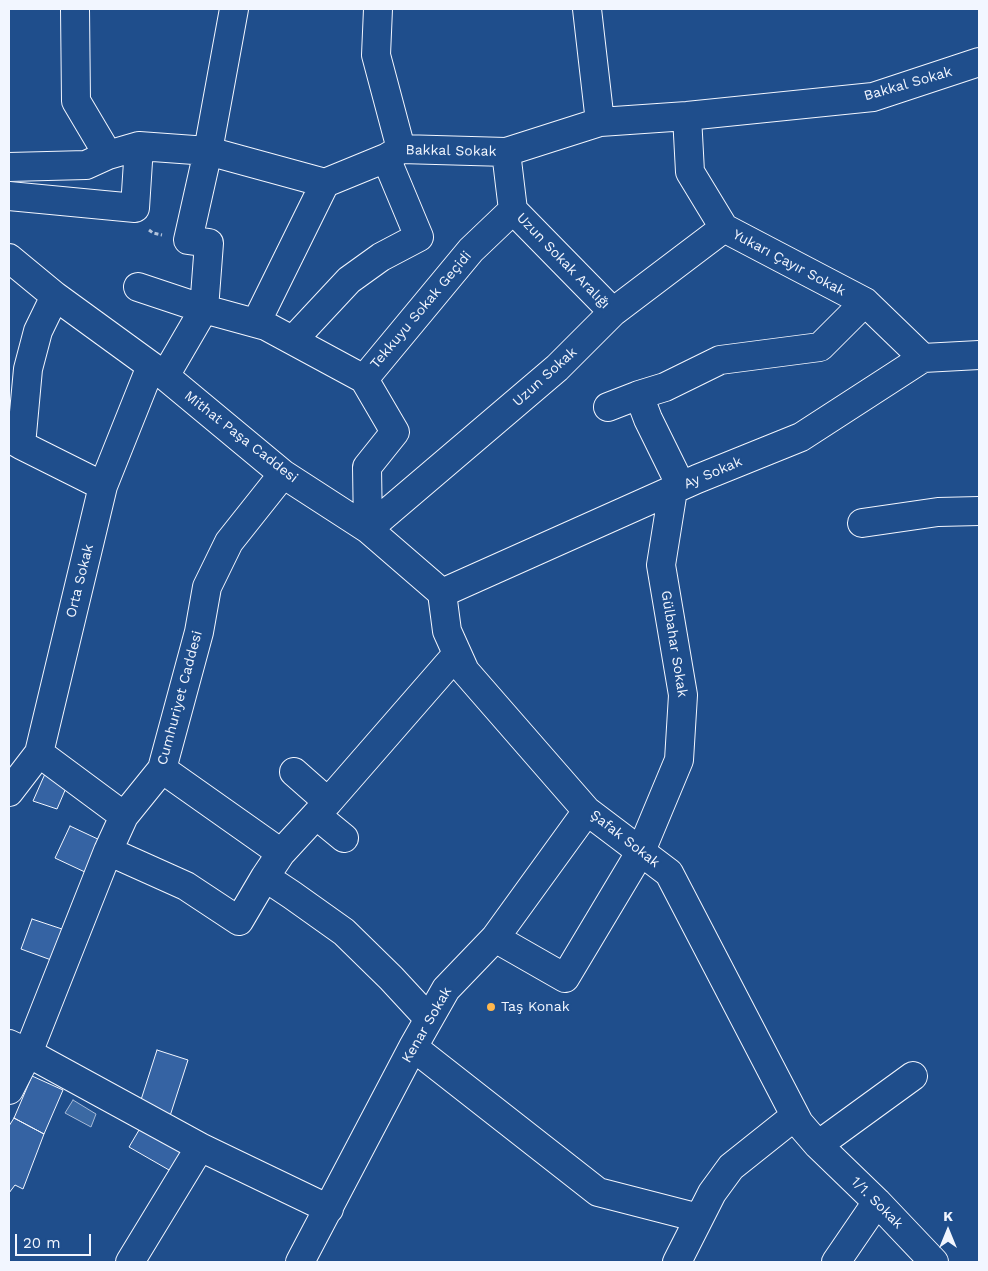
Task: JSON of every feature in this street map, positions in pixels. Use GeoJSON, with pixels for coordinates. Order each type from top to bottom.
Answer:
{"type":"FeatureCollection","features":[{"type":"Feature","properties":{"kind":"street"},"geometry":{"type":"LineString","coordinates":[[75,9],[76,101],[108,154]]}},
{"type":"Feature","properties":{"kind":"street"},"geometry":{"type":"LineString","coordinates":[[158,371],[204,308],[209,243],[188,240],[208,151],[234,9]]}},
{"type":"Feature","properties":{"kind":"street"},"geometry":{"type":"LineString","coordinates":[[293,340],[349,280],[381,257],[419,237],[394,153],[376,55],[378,9]]}},
{"type":"Feature","properties":{"kind":"street"},"geometry":{"type":"LineString","coordinates":[[587,9],[600,122]]}},
{"type":"Feature","properties":{"kind":"street","name":"Bakkal Sokak"},"geometry":{"type":"LineString","coordinates":[[325,183],[394,153],[506,152],[600,122],[687,116],[873,96],[979,62]]}},
{"type":"Feature","properties":{"kind":"street","name":"Yukarı Çayır Sokak"},"geometry":{"type":"LineString","coordinates":[[687,116],[690,172],[724,228],[865,302],[923,358]]}},
{"type":"Feature","properties":{"kind":"street"},"geometry":{"type":"LineString","coordinates":[[9,196],[135,208],[140,146]]}},
{"type":"Feature","properties":{"kind":"street"},"geometry":{"type":"LineString","coordinates":[[9,167],[86,165],[108,154],[140,146],[208,151],[325,183],[256,323]]}},
{"type":"Feature","properties":{"kind":"street","name":"Uzun Sokak Aralığı"},"geometry":{"type":"LineString","coordinates":[[506,152],[513,210],[613,312]]}},
{"type":"Feature","properties":{"kind":"street","name":"Tekkuyu Sokak Geçidi"},"geometry":{"type":"LineString","coordinates":[[368,529],[367,467],[395,432],[364,379],[471,250],[513,210]]}},
{"type":"Feature","properties":{"kind":"street","name":"Uzun Sokak"},"geometry":{"type":"LineString","coordinates":[[368,529],[557,368],[613,312],[724,228]]}},
{"type":"Feature","properties":{"kind":"street","name":"Mithat Paşa Caddesi"},"geometry":{"type":"LineString","coordinates":[[9,258],[55,296],[158,371],[283,474],[368,529],[442,593]]}},
{"type":"Feature","properties":{"kind":"street"},"geometry":{"type":"LineString","coordinates":[[138,287],[266,326],[364,379]]}},
{"type":"Feature","properties":{"kind":"street"},"geometry":{"type":"LineString","coordinates":[[55,296],[38,331],[28,369],[15,442],[103,486]]}},
{"type":"Feature","properties":{"kind":"street"},"geometry":{"type":"LineString","coordinates":[[608,407],[665,387],[720,360],[820,347],[865,302]]}},
{"type":"Feature","properties":{"kind":"street","name":"Ay Sokak"},"geometry":{"type":"LineString","coordinates":[[442,593],[677,488],[801,437],[923,358],[979,355]]}},
{"type":"Feature","properties":{"kind":"street","name":"Orta Sokak"},"geometry":{"type":"LineString","coordinates":[[9,792],[39,753],[103,486],[158,371]]}},
{"type":"Feature","properties":{"kind":"street"},"geometry":{"type":"LineString","coordinates":[[639,395],[677,488]]}},
{"type":"Feature","properties":{"kind":"street","name":"Cumhuriyet Caddesi"},"geometry":{"type":"LineString","coordinates":[[9,1090],[19,1049],[124,816],[162,769],[199,632],[207,587],[229,542],[283,474]]}},
{"type":"Feature","properties":{"kind":"street","name":"Gülbahar Sokak"},"geometry":{"type":"LineString","coordinates":[[495,938],[564,978],[641,851],[679,760],[683,695],[661,564],[677,488]]}},
{"type":"Feature","properties":{"kind":"street"},"geometry":{"type":"LineString","coordinates":[[862,523],[938,512],[979,512]]}},
{"type":"Feature","properties":{"kind":"street"},"geometry":{"type":"LineString","coordinates":[[108,851],[186,886],[239,921],[281,852],[322,808],[452,643],[442,593]]}},
{"type":"Feature","properties":{"kind":"street","name":"Şafak Sokak"},"geometry":{"type":"LineString","coordinates":[[452,643],[465,671],[587,811],[669,873],[799,1123],[818,1145]]}},
{"type":"Feature","properties":{"kind":"street"},"geometry":{"type":"LineString","coordinates":[[39,753],[124,816]]}},
{"type":"Feature","properties":{"kind":"street"},"geometry":{"type":"LineString","coordinates":[[162,769],[281,852]]}},
{"type":"Feature","properties":{"kind":"street"},"geometry":{"type":"LineString","coordinates":[[294,772],[344,838]]}},
{"type":"Feature","properties":{"kind":"street","name":"Kenar Sokak"},"geometry":{"type":"LineString","coordinates":[[300,1262],[446,989],[495,938],[587,811]]}},
{"type":"Feature","properties":{"kind":"street"},"geometry":{"type":"LineString","coordinates":[[265,877],[344,932],[429,1019]]}},
{"type":"Feature","properties":{"kind":"street"},"geometry":{"type":"LineString","coordinates":[[414,1047],[598,1192],[699,1218]]}},
{"type":"Feature","properties":{"kind":"street"},"geometry":{"type":"LineString","coordinates":[[19,1049],[200,1147],[329,1209]]}},
{"type":"Feature","properties":{"kind":"street"},"geometry":{"type":"LineString","coordinates":[[818,1145],[913,1076]]}},
{"type":"Feature","properties":{"kind":"street"},"geometry":{"type":"LineString","coordinates":[[676,1262],[712,1192],[730,1167],[796,1116]]}},
{"type":"Feature","properties":{"kind":"street","name":"1/1. Sokak"},"geometry":{"type":"LineString","coordinates":[[818,1145],[877,1202],[934,1262]]}},
{"type":"Feature","properties":{"kind":"street"},"geometry":{"type":"LineString","coordinates":[[130,1262],[200,1147]]}},
{"type":"Feature","properties":{"kind":"street"},"geometry":{"type":"LineString","coordinates":[[836,1262],[877,1202]]}},
{"type":"Feature","properties":{"kind":"path"},"geometry":{"type":"LineString","coordinates":[[135,208],[139,222],[153,234],[188,240]]}},
{"type":"Feature","properties":{"kind":"water"},"geometry":{"type":"Polygon","coordinates":[[[73,1100],[96,1114],[91,1127],[65,1113],[73,1100]]]}},
{"type":"Feature","properties":{"kind":"building"},"geometry":{"type":"Polygon","coordinates":[[[48,767],[69,781],[57,809],[33,801],[48,767]]]}},
{"type":"Feature","properties":{"kind":"building"},"geometry":{"type":"Polygon","coordinates":[[[70,826],[102,841],[87,873],[55,858],[70,826]]]}},
{"type":"Feature","properties":{"kind":"building"},"geometry":{"type":"Polygon","coordinates":[[[32,919],[65,930],[54,961],[21,949],[32,919]]]}},
{"type":"Feature","properties":{"kind":"building"},"geometry":{"type":"Polygon","coordinates":[[[157,1050],[188,1060],[170,1116],[139,1106],[157,1050]]]}},
{"type":"Feature","properties":{"kind":"building"},"geometry":{"type":"Polygon","coordinates":[[[32,1076],[63,1090],[44,1134],[14,1118],[32,1076]]]}},
{"type":"Feature","properties":{"kind":"building"},"geometry":{"type":"Polygon","coordinates":[[[14,1118],[44,1134],[23,1189],[15,1185],[9,1193],[9,1126],[14,1118]]]}},
{"type":"Feature","properties":{"kind":"building"},"geometry":{"type":"Polygon","coordinates":[[[145,1120],[191,1146],[176,1174],[129,1147],[145,1120]]]}},
{"type":"Feature","properties":{"kind":"place","name":"Taş Konak"},"geometry":{"type":"Point","coordinates":[491,1007]}}]}
